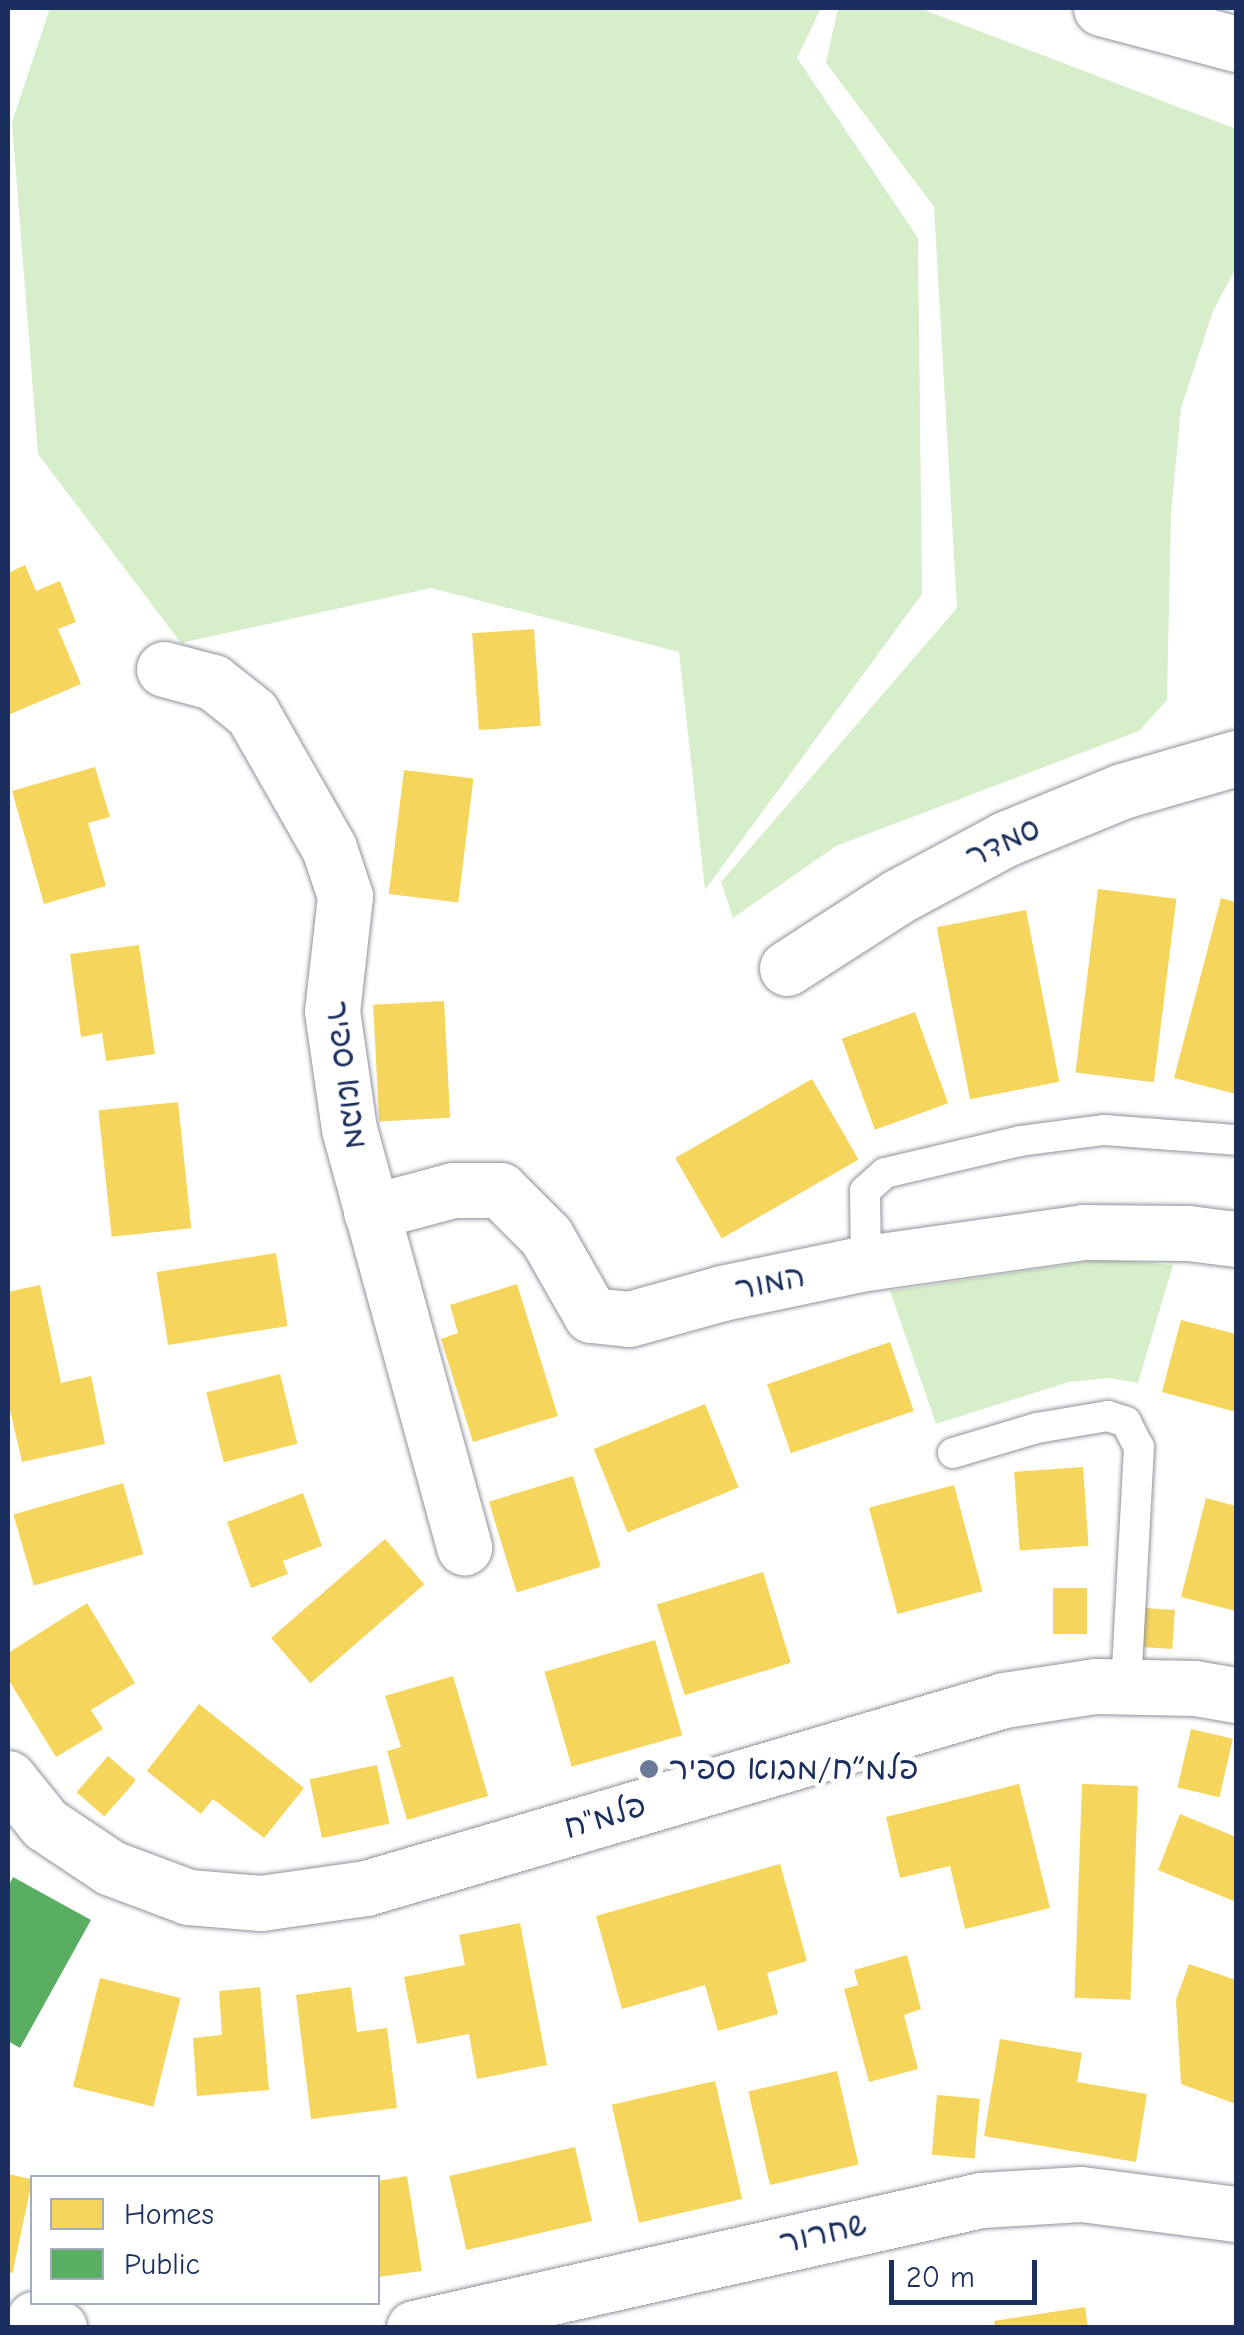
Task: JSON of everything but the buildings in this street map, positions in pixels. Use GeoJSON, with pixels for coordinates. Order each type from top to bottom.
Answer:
{"type":"FeatureCollection","features":[{"type":"Feature","properties":{"kind":"street"},"geometry":{"type":"LineString","coordinates":[[1101,8],[1236,44]]}},
{"type":"Feature","properties":{"kind":"street","name":"מבוא ספיר"},"geometry":{"type":"LineString","coordinates":[[164,670],[213,682],[252,713],[329,848],[345,896],[332,1011],[349,1130],[464,1547]]}},
{"type":"Feature","properties":{"kind":"street","name":"סמדר"},"geometry":{"type":"LineString","coordinates":[[787,968],[897,896],[1005,839],[1122,791],[1236,758]]}},
{"type":"Feature","properties":{"kind":"street","name":"המור"},"geometry":{"type":"LineString","coordinates":[[372,1212],[453,1190],[500,1190],[546,1236],[590,1315],[630,1319],[722,1293],[866,1264],[1083,1232],[1188,1233],[1236,1239]]}},
{"type":"Feature","properties":{"kind":"street","name":"פלמ\"ח"},"geometry":{"type":"LineString","coordinates":[[8,1778],[45,1824],[111,1868],[188,1898],[261,1903],[366,1888],[1004,1700],[1096,1686],[1195,1688],[1236,1695]]}},
{"type":"Feature","properties":{"kind":"street","name":"שחרור"},"geometry":{"type":"LineString","coordinates":[[414,2328],[981,2200],[1081,2194],[1236,2214]]}},
{"type":"Feature","properties":{"kind":"lane"},"geometry":{"type":"LineString","coordinates":[[866,1264],[866,1191],[885,1173],[1020,1140],[1104,1130],[1236,1140]]}},
{"type":"Feature","properties":{"kind":"lane"},"geometry":{"type":"LineString","coordinates":[[954,1453],[1037,1428],[1108,1416],[1126,1422],[1139,1446],[1126,1686]]}},
{"type":"Feature","properties":{"kind":"green space"},"geometry":{"type":"Polygon","coordinates":[[[50,8],[821,8],[797,58],[918,238],[922,594],[705,890],[679,652],[431,588],[181,643],[38,454],[12,122],[50,8]]]}},
{"type":"Feature","properties":{"kind":"green space"},"geometry":{"type":"Polygon","coordinates":[[[838,8],[919,8],[1236,129],[1236,268],[1213,311],[1181,408],[1171,514],[1167,700],[1139,731],[836,846],[733,918],[721,882],[957,608],[934,207],[826,63],[838,8]]]}},
{"type":"Feature","properties":{"kind":"green space"},"geometry":{"type":"Polygon","coordinates":[[[1105,1259],[1173,1265],[1138,1383],[1109,1378],[1069,1382],[936,1424],[890,1291],[1105,1259]]]}},
{"type":"Feature","properties":{"kind":"place","name":"פלמ״ח/מבוא ספיר"},"geometry":{"type":"Point","coordinates":[649,1769]}}]}
